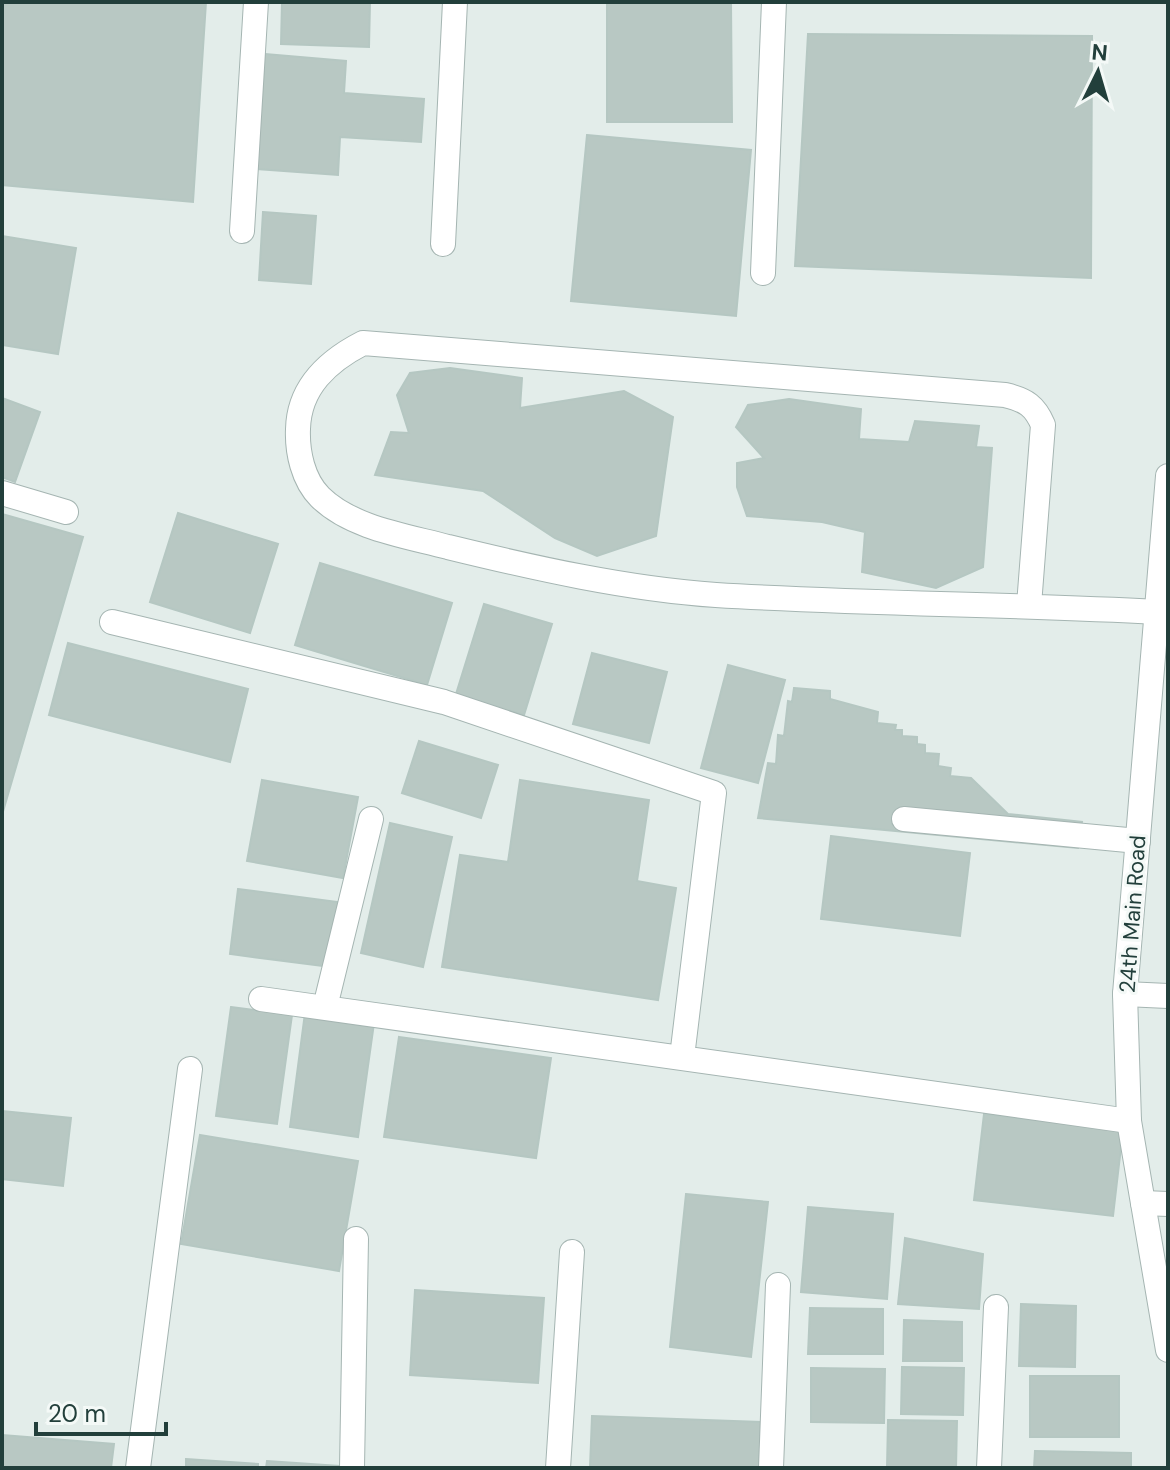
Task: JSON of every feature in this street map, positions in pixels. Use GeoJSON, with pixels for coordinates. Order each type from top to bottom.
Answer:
{"type":"FeatureCollection","features":[{"type":"Feature","properties":{"kind":"street"},"geometry":{"type":"LineString","coordinates":[[242,231],[256,2]]}},
{"type":"Feature","properties":{"kind":"street"},"geometry":{"type":"LineString","coordinates":[[443,244],[455,2]]}},
{"type":"Feature","properties":{"kind":"street"},"geometry":{"type":"LineString","coordinates":[[763,273],[774,2]]}},
{"type":"Feature","properties":{"kind":"street"},"geometry":{"type":"LineString","coordinates":[[1029,605],[1043,425],[1036,409],[1022,399],[1005,395],[363,343],[335,357],[314,380],[302,403],[298,430],[303,472],[319,496],[345,515],[401,535],[567,572],[713,595],[1157,612]]}},
{"type":"Feature","properties":{"kind":"street","name":"24th Main Road"},"geometry":{"type":"LineString","coordinates":[[1168,476],[1125,994],[1129,1121],[1168,1350]]}},
{"type":"Feature","properties":{"kind":"street"},"geometry":{"type":"LineString","coordinates":[[2,493],[66,512]]}},
{"type":"Feature","properties":{"kind":"street"},"geometry":{"type":"LineString","coordinates":[[112,622],[444,702],[714,793],[682,1057]]}},
{"type":"Feature","properties":{"kind":"street"},"geometry":{"type":"LineString","coordinates":[[325,1007],[371,819]]}},
{"type":"Feature","properties":{"kind":"street"},"geometry":{"type":"LineString","coordinates":[[904,819],[1138,841]]}},
{"type":"Feature","properties":{"kind":"street"},"geometry":{"type":"LineString","coordinates":[[1125,994],[1168,996]]}},
{"type":"Feature","properties":{"kind":"street"},"geometry":{"type":"LineString","coordinates":[[261,999],[1129,1121]]}},
{"type":"Feature","properties":{"kind":"street"},"geometry":{"type":"LineString","coordinates":[[138,1468],[190,1069]]}},
{"type":"Feature","properties":{"kind":"street"},"geometry":{"type":"LineString","coordinates":[[1143,1203],[1168,1204]]}},
{"type":"Feature","properties":{"kind":"street"},"geometry":{"type":"LineString","coordinates":[[352,1468],[356,1239]]}},
{"type":"Feature","properties":{"kind":"street"},"geometry":{"type":"LineString","coordinates":[[558,1468],[572,1252]]}},
{"type":"Feature","properties":{"kind":"street"},"geometry":{"type":"LineString","coordinates":[[771,1468],[778,1285]]}},
{"type":"Feature","properties":{"kind":"street"},"geometry":{"type":"LineString","coordinates":[[989,1468],[996,1307]]}},
{"type":"Feature","properties":{"kind":"building"},"geometry":{"type":"Polygon","coordinates":[[[2,2],[206,2],[193,202],[2,185],[2,2]]]}},
{"type":"Feature","properties":{"kind":"building"},"geometry":{"type":"Polygon","coordinates":[[[282,2],[370,2],[369,47],[281,44],[282,2]]]}},
{"type":"Feature","properties":{"kind":"building"},"geometry":{"type":"Polygon","coordinates":[[[607,2],[731,2],[732,122],[607,122],[607,2]]]}},
{"type":"Feature","properties":{"kind":"building"},"geometry":{"type":"Polygon","coordinates":[[[808,34],[1092,36],[1091,278],[795,266],[808,34]]]}},
{"type":"Feature","properties":{"kind":"building"},"geometry":{"type":"Polygon","coordinates":[[[265,54],[346,61],[344,93],[424,99],[421,142],[340,137],[338,175],[257,169],[265,54]]]}},
{"type":"Feature","properties":{"kind":"building"},"geometry":{"type":"Polygon","coordinates":[[[587,135],[751,150],[736,316],[571,301],[587,135]]]}},
{"type":"Feature","properties":{"kind":"building"},"geometry":{"type":"Polygon","coordinates":[[[263,212],[316,216],[311,284],[259,280],[263,212]]]}},
{"type":"Feature","properties":{"kind":"building"},"geometry":{"type":"Polygon","coordinates":[[[2,236],[76,248],[58,354],[2,345],[2,236]]]}},
{"type":"Feature","properties":{"kind":"building"},"geometry":{"type":"Polygon","coordinates":[[[450,368],[522,378],[520,408],[624,391],[673,417],[656,536],[597,556],[555,538],[483,491],[375,475],[391,432],[409,433],[397,395],[410,373],[450,368]]]}},
{"type":"Feature","properties":{"kind":"building"},"geometry":{"type":"Polygon","coordinates":[[[2,398],[40,412],[15,482],[2,477],[2,398]]]}},
{"type":"Feature","properties":{"kind":"building"},"geometry":{"type":"Polygon","coordinates":[[[789,399],[861,409],[859,439],[909,442],[915,421],[979,426],[976,447],[992,448],[983,567],[936,588],[862,572],[865,532],[822,522],[747,516],[737,487],[737,463],[764,458],[736,427],[748,405],[789,399]]]}},
{"type":"Feature","properties":{"kind":"building"},"geometry":{"type":"Polygon","coordinates":[[[178,513],[278,544],[250,633],[150,602],[178,513]]]}},
{"type":"Feature","properties":{"kind":"building"},"geometry":{"type":"Polygon","coordinates":[[[2,514],[83,537],[2,815],[2,514]]]}},
{"type":"Feature","properties":{"kind":"building"},"geometry":{"type":"Polygon","coordinates":[[[320,563],[452,603],[427,685],[295,645],[320,563]]]}},
{"type":"Feature","properties":{"kind":"building"},"geometry":{"type":"Polygon","coordinates":[[[484,604],[552,624],[524,715],[456,694],[484,604]]]}},
{"type":"Feature","properties":{"kind":"building"},"geometry":{"type":"Polygon","coordinates":[[[68,643],[248,689],[230,762],[49,715],[68,643]]]}},
{"type":"Feature","properties":{"kind":"building"},"geometry":{"type":"Polygon","coordinates":[[[592,653],[667,672],[649,743],[573,724],[592,653]]]}},
{"type":"Feature","properties":{"kind":"building"},"geometry":{"type":"Polygon","coordinates":[[[728,665],[785,680],[758,783],[701,768],[728,665]]]}},
{"type":"Feature","properties":{"kind":"building"},"geometry":{"type":"Polygon","coordinates":[[[794,688],[830,691],[830,699],[878,712],[877,723],[896,725],[895,730],[902,730],[902,736],[917,737],[917,744],[925,745],[925,753],[939,754],[938,766],[951,768],[950,776],[971,778],[1008,814],[1082,822],[1078,848],[758,818],[768,763],[776,764],[778,735],[784,736],[788,701],[792,702],[794,688]]]}},
{"type":"Feature","properties":{"kind":"building"},"geometry":{"type":"Polygon","coordinates":[[[419,741],[498,765],[481,818],[402,793],[419,741]]]}},
{"type":"Feature","properties":{"kind":"building"},"geometry":{"type":"Polygon","coordinates":[[[262,780],[358,797],[343,878],[247,861],[262,780]]]}},
{"type":"Feature","properties":{"kind":"building"},"geometry":{"type":"Polygon","coordinates":[[[520,780],[649,800],[637,881],[676,888],[658,1000],[442,967],[460,855],[508,862],[520,780]]]}},
{"type":"Feature","properties":{"kind":"building"},"geometry":{"type":"Polygon","coordinates":[[[390,823],[452,837],[423,967],[361,953],[390,823]]]}},
{"type":"Feature","properties":{"kind":"building"},"geometry":{"type":"Polygon","coordinates":[[[831,836],[970,853],[960,936],[821,919],[831,836]]]}},
{"type":"Feature","properties":{"kind":"building"},"geometry":{"type":"Polygon","coordinates":[[[238,889],[338,902],[330,967],[230,954],[238,889]]]}},
{"type":"Feature","properties":{"kind":"building"},"geometry":{"type":"Polygon","coordinates":[[[231,1007],[292,1015],[277,1124],[216,1116],[231,1007]]]}},
{"type":"Feature","properties":{"kind":"building"},"geometry":{"type":"Polygon","coordinates":[[[305,1013],[374,1023],[358,1137],[290,1127],[305,1013]]]}},
{"type":"Feature","properties":{"kind":"building"},"geometry":{"type":"Polygon","coordinates":[[[399,1037],[551,1058],[536,1158],[384,1137],[399,1037]]]}},
{"type":"Feature","properties":{"kind":"building"},"geometry":{"type":"Polygon","coordinates":[[[2,1111],[71,1118],[63,1186],[2,1179],[2,1111]]]}},
{"type":"Feature","properties":{"kind":"building"},"geometry":{"type":"Polygon","coordinates":[[[984,1114],[1123,1130],[1113,1216],[974,1200],[984,1114]]]}},
{"type":"Feature","properties":{"kind":"building"},"geometry":{"type":"Polygon","coordinates":[[[200,1135],[358,1161],[339,1271],[181,1244],[200,1135]]]}},
{"type":"Feature","properties":{"kind":"building"},"geometry":{"type":"Polygon","coordinates":[[[686,1194],[768,1202],[751,1357],[670,1347],[686,1194]]]}},
{"type":"Feature","properties":{"kind":"building"},"geometry":{"type":"Polygon","coordinates":[[[808,1207],[893,1214],[887,1299],[801,1292],[808,1207]]]}},
{"type":"Feature","properties":{"kind":"building"},"geometry":{"type":"Polygon","coordinates":[[[905,1238],[983,1254],[979,1309],[898,1304],[905,1238]]]}},
{"type":"Feature","properties":{"kind":"building"},"geometry":{"type":"Polygon","coordinates":[[[415,1290],[544,1298],[538,1383],[410,1375],[415,1290]]]}},
{"type":"Feature","properties":{"kind":"building"},"geometry":{"type":"Polygon","coordinates":[[[1021,1304],[1076,1306],[1075,1367],[1019,1366],[1021,1304]]]}},
{"type":"Feature","properties":{"kind":"building"},"geometry":{"type":"Polygon","coordinates":[[[810,1308],[883,1309],[883,1354],[808,1354],[810,1308]]]}},
{"type":"Feature","properties":{"kind":"building"},"geometry":{"type":"Polygon","coordinates":[[[904,1320],[962,1322],[962,1361],[903,1361],[904,1320]]]}},
{"type":"Feature","properties":{"kind":"building"},"geometry":{"type":"Polygon","coordinates":[[[902,1367],[964,1368],[963,1415],[901,1414],[902,1367]]]}},
{"type":"Feature","properties":{"kind":"building"},"geometry":{"type":"Polygon","coordinates":[[[811,1368],[885,1369],[884,1423],[811,1422],[811,1368]]]}},
{"type":"Feature","properties":{"kind":"building"},"geometry":{"type":"Polygon","coordinates":[[[1030,1376],[1119,1376],[1119,1437],[1030,1437],[1030,1376]]]}},
{"type":"Feature","properties":{"kind":"building"},"geometry":{"type":"Polygon","coordinates":[[[592,1416],[761,1422],[759,1468],[590,1468],[592,1416]]]}},
{"type":"Feature","properties":{"kind":"building"},"geometry":{"type":"Polygon","coordinates":[[[888,1420],[957,1421],[956,1468],[887,1468],[888,1420]]]}},
{"type":"Feature","properties":{"kind":"building"},"geometry":{"type":"Polygon","coordinates":[[[2,1435],[114,1444],[111,1468],[2,1468],[2,1435]]]}},
{"type":"Feature","properties":{"kind":"building"},"geometry":{"type":"Polygon","coordinates":[[[1035,1451],[1131,1453],[1131,1468],[1034,1468],[1035,1451]]]}},
{"type":"Feature","properties":{"kind":"building"},"geometry":{"type":"Polygon","coordinates":[[[186,1459],[258,1464],[258,1468],[186,1468],[186,1459]]]}},
{"type":"Feature","properties":{"kind":"building"},"geometry":{"type":"Polygon","coordinates":[[[267,1461],[339,1466],[339,1468],[266,1468],[267,1461]]]}}]}
